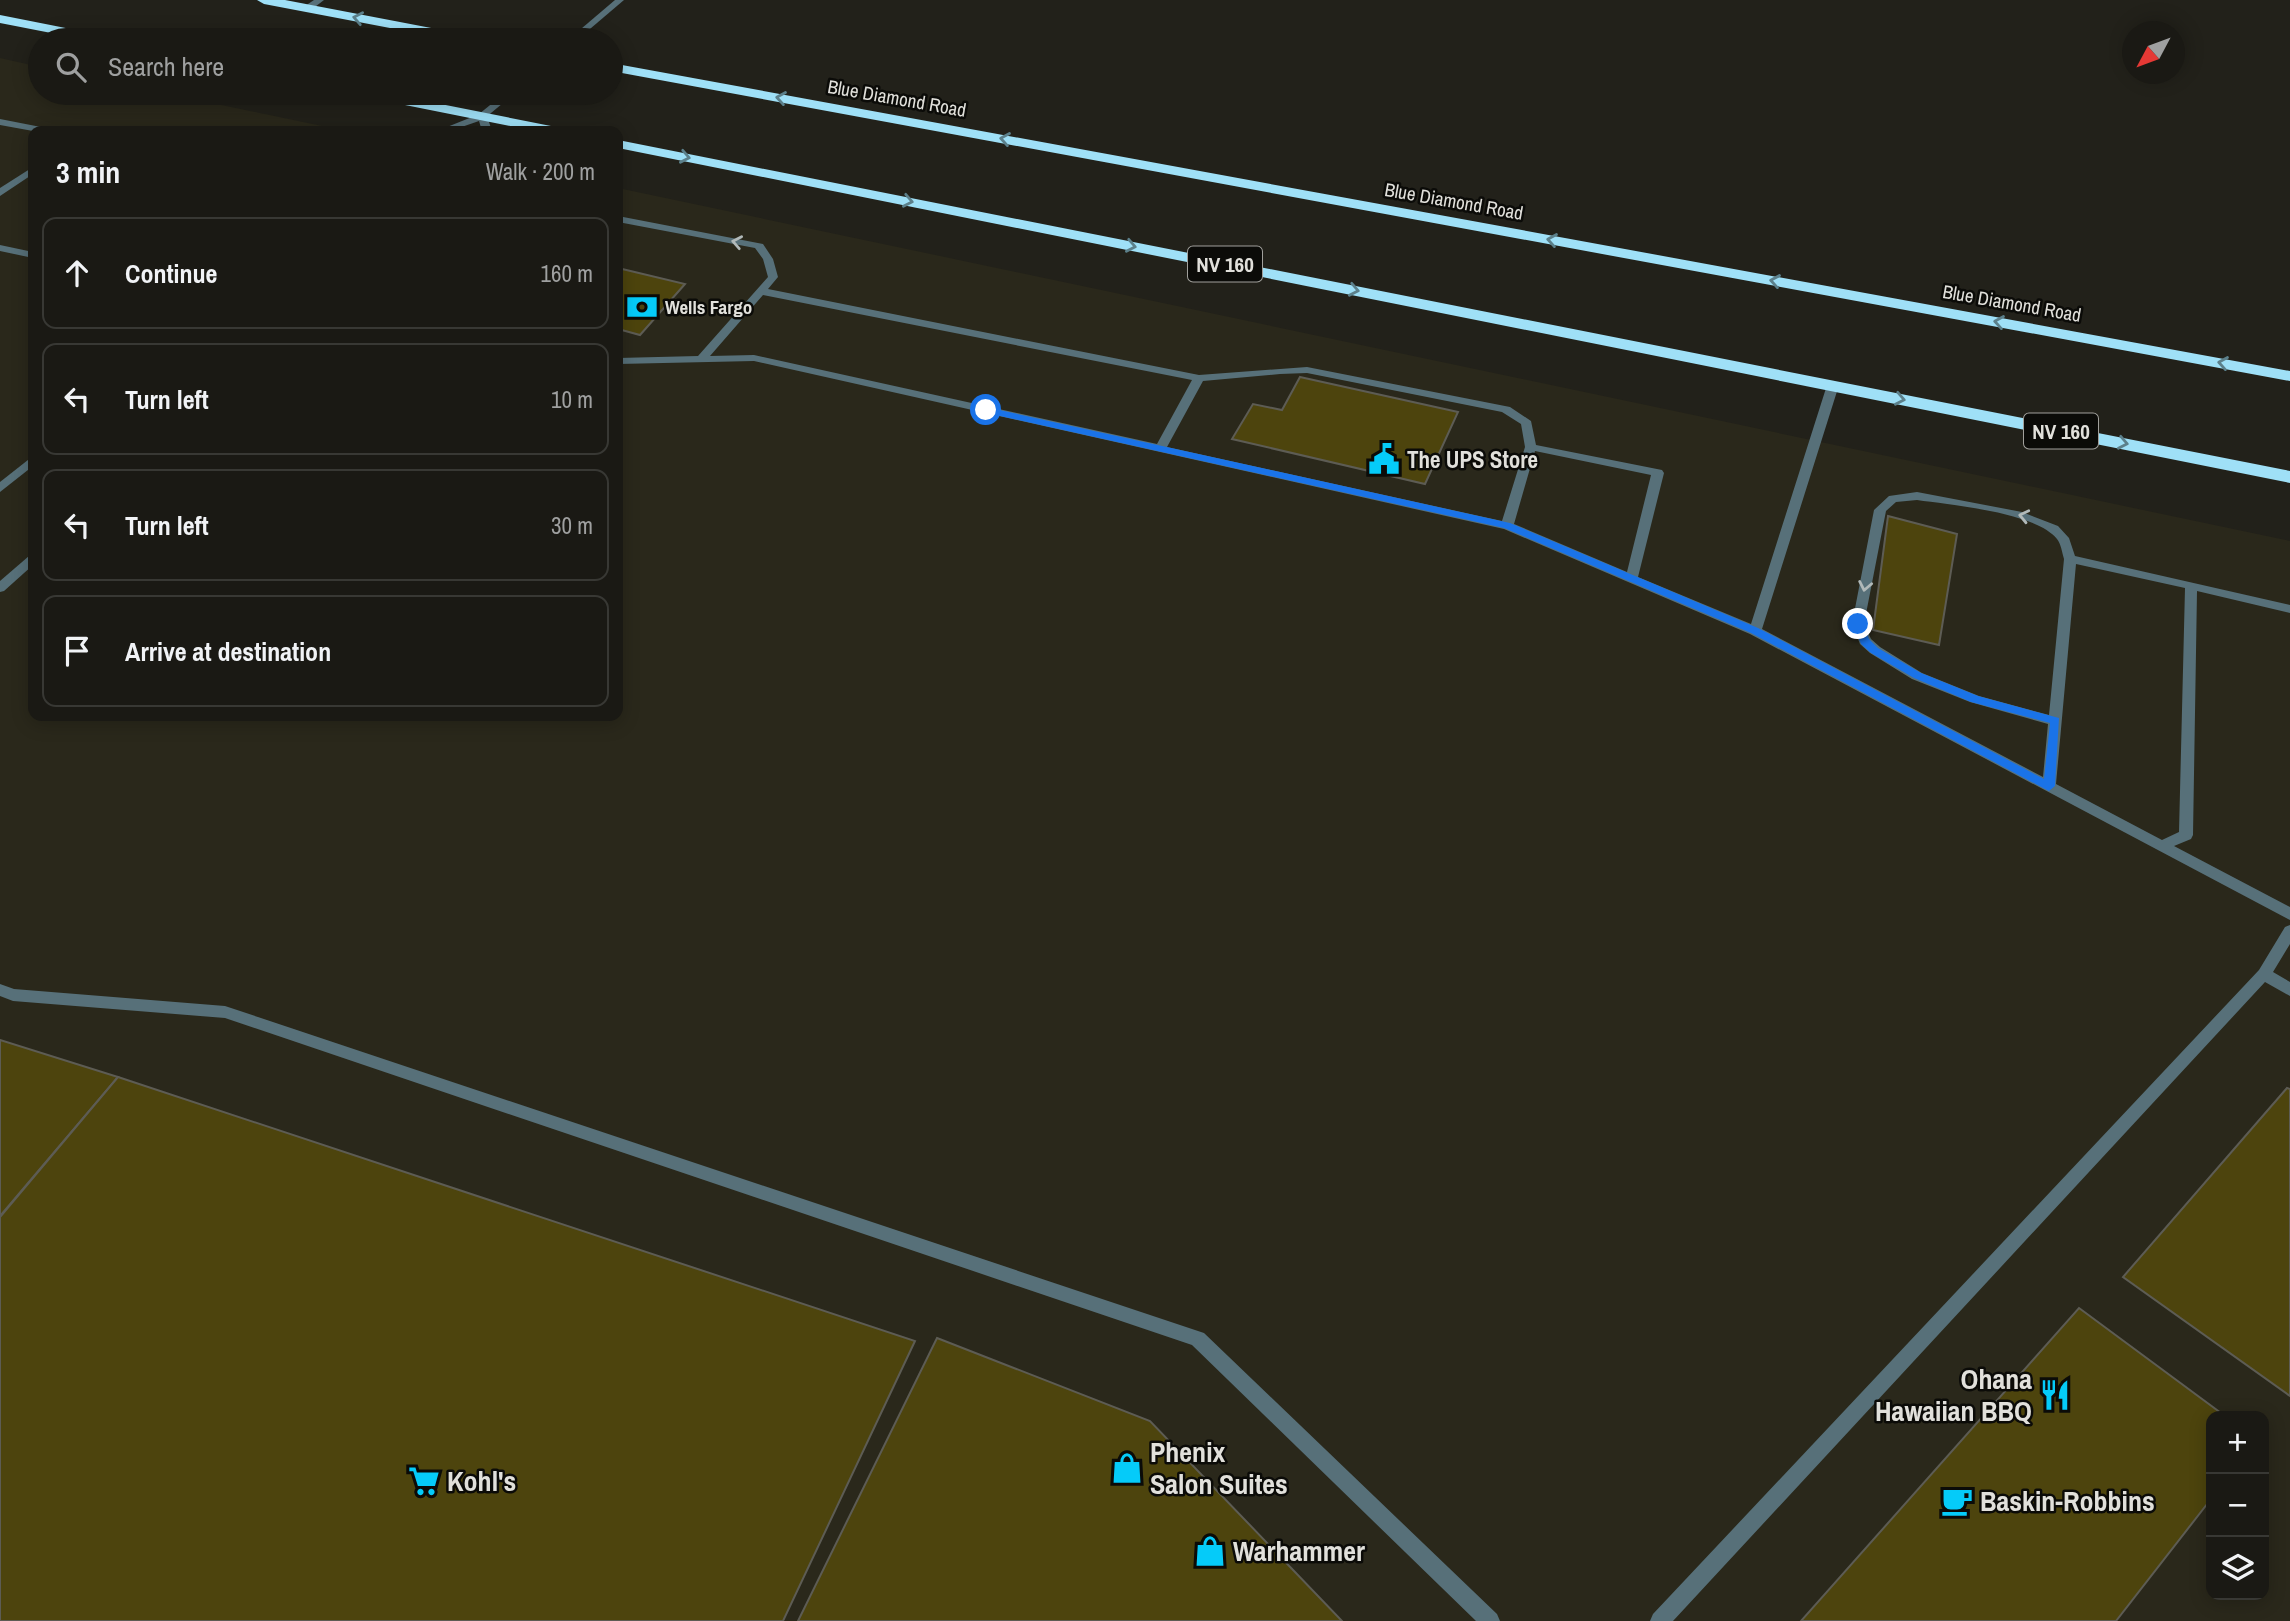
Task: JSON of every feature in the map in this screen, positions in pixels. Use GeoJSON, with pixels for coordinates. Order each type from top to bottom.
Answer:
{"type":"FeatureCollection","features":[{"type":"Feature","properties":{"kind":"highway"},"geometry":{"type":"LineString","coordinates":[[264,0],[314,4],[420,28]]}},
{"type":"Feature","properties":{"kind":"highway"},"geometry":{"type":"LineString","coordinates":[[0,19],[45,28]]}},
{"type":"Feature","properties":{"kind":"highway","name":"Blue Diamond Road"},"geometry":{"type":"LineString","coordinates":[[623,69],[2290,376]]}},
{"type":"Feature","properties":{"kind":"highway"},"geometry":{"type":"LineString","coordinates":[[424,105],[530,126]]}},
{"type":"Feature","properties":{"kind":"highway","name":"NV 160"},"geometry":{"type":"LineString","coordinates":[[623,145],[2290,477]]}},
{"type":"Feature","properties":{"kind":"street"},"geometry":{"type":"LineString","coordinates":[[586,28],[620,0]]}},
{"type":"Feature","properties":{"kind":"street"},"geometry":{"type":"LineString","coordinates":[[456,126],[482,117],[496,105]]}},
{"type":"Feature","properties":{"kind":"street"},"geometry":{"type":"LineString","coordinates":[[482,117],[485,126]]}},
{"type":"Feature","properties":{"kind":"street"},"geometry":{"type":"LineString","coordinates":[[0,122],[28,127]]}},
{"type":"Feature","properties":{"kind":"street"},"geometry":{"type":"LineString","coordinates":[[0,193],[28,173]]}},
{"type":"Feature","properties":{"kind":"street"},"geometry":{"type":"LineString","coordinates":[[623,220],[759,246],[768,259],[773,276],[701,359]]}},
{"type":"Feature","properties":{"kind":"street"},"geometry":{"type":"LineString","coordinates":[[0,248],[28,254]]}},
{"type":"Feature","properties":{"kind":"street"},"geometry":{"type":"LineString","coordinates":[[761,290],[1199,378],[1223,380],[1294,369],[1307,370],[1506,410],[1519,415],[1527,423],[1531,447],[1507,526]]}},
{"type":"Feature","properties":{"kind":"street"},"geometry":{"type":"LineString","coordinates":[[623,361],[754,358],[1507,526],[1755,631],[2290,914]]}},
{"type":"Feature","properties":{"kind":"street"},"geometry":{"type":"LineString","coordinates":[[1160,449],[1199,378]]}},
{"type":"Feature","properties":{"kind":"street"},"geometry":{"type":"LineString","coordinates":[[1755,631],[1833,385]]}},
{"type":"Feature","properties":{"kind":"street"},"geometry":{"type":"LineString","coordinates":[[1531,447],[1658,473],[1631,579]]}},
{"type":"Feature","properties":{"kind":"street"},"geometry":{"type":"LineString","coordinates":[[0,488],[28,464]]}},
{"type":"Feature","properties":{"kind":"street"},"geometry":{"type":"LineString","coordinates":[[2049,786],[2070,559],[2063,538],[2053,528],[2033,517],[1917,496],[1901,496],[1880,510],[1858,624],[1865,641],[1917,676],[1975,699],[2055,721]]}},
{"type":"Feature","properties":{"kind":"street"},"geometry":{"type":"LineString","coordinates":[[2070,559],[2290,609]]}},
{"type":"Feature","properties":{"kind":"street"},"geometry":{"type":"LineString","coordinates":[[0,588],[28,563]]}},
{"type":"Feature","properties":{"kind":"street"},"geometry":{"type":"LineString","coordinates":[[2162,846],[2186,835],[2191,585]]}},
{"type":"Feature","properties":{"kind":"street"},"geometry":{"type":"LineString","coordinates":[[1660,1621],[2264,974],[2290,931]]}},
{"type":"Feature","properties":{"kind":"street"},"geometry":{"type":"LineString","coordinates":[[2264,974],[2290,990]]}},
{"type":"Feature","properties":{"kind":"street"},"geometry":{"type":"LineString","coordinates":[[0,990],[13,995],[225,1012],[1199,1339],[1490,1621]]}},
{"type":"Feature","properties":{"kind":"shaded area"},"geometry":{"type":"Polygon","coordinates":[[[0,58],[28,64],[28,105],[221,105],[322,126],[28,126],[28,721],[623,721],[623,189],[2290,541],[2290,1621],[0,1621],[0,58]]]}},
{"type":"Feature","properties":{"kind":"building","name":"Wells Fargo"},"geometry":{"type":"Polygon","coordinates":[[[623,269],[685,284],[640,335],[623,330],[623,269]]]}},
{"type":"Feature","properties":{"kind":"building"},"geometry":{"type":"Polygon","coordinates":[[[1300,377],[1458,412],[1425,484],[1232,439],[1253,404],[1282,410],[1300,377]]]}},
{"type":"Feature","properties":{"kind":"building"},"geometry":{"type":"Polygon","coordinates":[[[1888,516],[1957,534],[1939,645],[1873,630],[1888,516]]]}},
{"type":"Feature","properties":{"kind":"building"},"geometry":{"type":"Polygon","coordinates":[[[0,1040],[118,1077],[0,1216],[0,1040]]]}},
{"type":"Feature","properties":{"kind":"building","name":"Kohl's"},"geometry":{"type":"Polygon","coordinates":[[[118,1077],[915,1341],[783,1621],[0,1621],[0,1217],[118,1077]]]}},
{"type":"Feature","properties":{"kind":"building"},"geometry":{"type":"Polygon","coordinates":[[[2287,1088],[2290,1089],[2290,1396],[2123,1277],[2287,1088]]]}},
{"type":"Feature","properties":{"kind":"building"},"geometry":{"type":"Polygon","coordinates":[[[2079,1308],[2218,1411],[2206,1411],[2206,1505],[2116,1621],[1801,1621],[2079,1308]]]}},
{"type":"Feature","properties":{"kind":"building"},"geometry":{"type":"Polygon","coordinates":[[[937,1338],[1150,1421],[1342,1621],[798,1621],[937,1338]]]}},
{"type":"Feature","properties":{"kind":"place","name":"Wells Fargo"},"geometry":{"type":"Point","coordinates":[642,307]}},
{"type":"Feature","properties":{"kind":"place","name":"The UPS Store"},"geometry":{"type":"Point","coordinates":[1384,459]}},
{"type":"Feature","properties":{"kind":"place","name":"Ohana Hawaiian BBQ"},"geometry":{"type":"Point","coordinates":[2055,1395]}},
{"type":"Feature","properties":{"kind":"place","name":"Phenix Salon Suites"},"geometry":{"type":"Point","coordinates":[1127,1468]}},
{"type":"Feature","properties":{"kind":"place","name":"Kohl's"},"geometry":{"type":"Point","coordinates":[424,1481]}},
{"type":"Feature","properties":{"kind":"place","name":"Baskin-Robbins"},"geometry":{"type":"Point","coordinates":[1957,1501]}},
{"type":"Feature","properties":{"kind":"place","name":"Warhammer"},"geometry":{"type":"Point","coordinates":[1210,1551]}},
{"type":"Feature","properties":{"kind":"route"},"geometry":{"type":"LineString","coordinates":[[986,410],[1507,526],[1755,631],[2049,786],[2055,721],[1975,699],[1917,676],[1875,650],[1865,641],[1858,624]]}}]}
